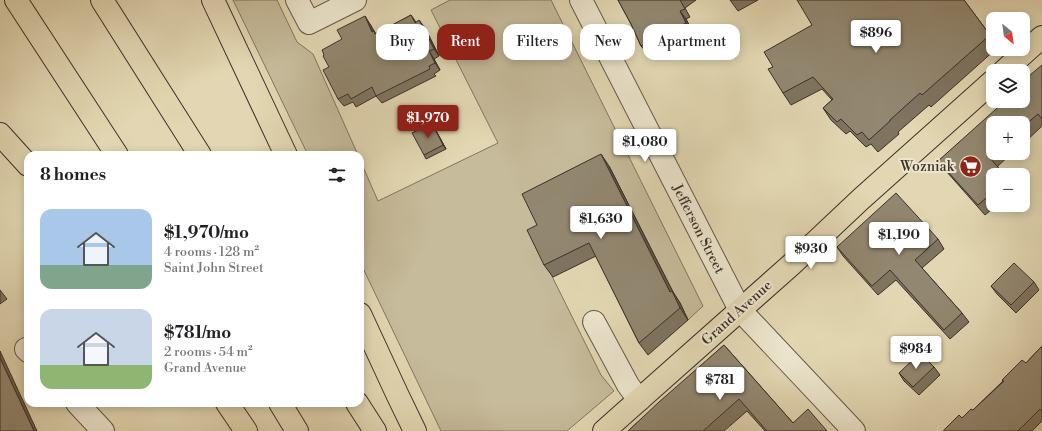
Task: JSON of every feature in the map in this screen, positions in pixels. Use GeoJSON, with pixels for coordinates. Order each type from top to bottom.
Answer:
{"type":"FeatureCollection","features":[{"type":"Feature","properties":{"kind":"main road"},"geometry":{"type":"LineString","coordinates":[[16,0],[114,151]]}},
{"type":"Feature","properties":{"kind":"main road"},"geometry":{"type":"LineString","coordinates":[[102,0],[197,151]]}},
{"type":"Feature","properties":{"kind":"main road"},"geometry":{"type":"LineString","coordinates":[[213,0],[284,151]]}},
{"type":"Feature","properties":{"kind":"main road"},"geometry":{"type":"LineString","coordinates":[[1012,64],[1042,37]]}},
{"type":"Feature","properties":{"kind":"main road","name":"Grand Avenue"},"geometry":{"type":"LineString","coordinates":[[604,431],[792,264],[861,199],[986,87]]}},
{"type":"Feature","properties":{"kind":"main road"},"geometry":{"type":"LineString","coordinates":[[0,134],[24,161]]}},
{"type":"Feature","properties":{"kind":"main road"},"geometry":{"type":"LineString","coordinates":[[364,323],[416,431]]}},
{"type":"Feature","properties":{"kind":"main road"},"geometry":{"type":"LineString","coordinates":[[230,407],[246,431]]}},
{"type":"Feature","properties":{"kind":"main road"},"geometry":{"type":"LineString","coordinates":[[282,407],[297,431]]}},
{"type":"Feature","properties":{"kind":"main road"},"geometry":{"type":"LineString","coordinates":[[360,407],[375,431]]}},
{"type":"Feature","properties":{"kind":"street"},"geometry":{"type":"LineString","coordinates":[[297,0],[308,23],[355,0]]}},
{"type":"Feature","properties":{"kind":"street","name":"Jefferson Street"},"geometry":{"type":"LineString","coordinates":[[581,0],[740,310],[854,431]]}},
{"type":"Feature","properties":{"kind":"street"},"geometry":{"type":"LineString","coordinates":[[594,322],[628,385],[639,400]]}},
{"type":"Feature","properties":{"kind":"street"},"geometry":{"type":"LineString","coordinates":[[81,407],[103,431]]}},
{"type":"Feature","properties":{"kind":"shaded area"},"geometry":{"type":"Polygon","coordinates":[[[233,0],[277,0],[297,42],[313,54],[356,151],[306,151],[233,0]]]}},
{"type":"Feature","properties":{"kind":"shaded area"},"geometry":{"type":"Polygon","coordinates":[[[450,0],[551,0],[563,24],[503,24],[503,60],[572,60],[572,42],[703,306],[688,320],[680,303],[678,304],[609,166],[545,237],[535,242],[601,375],[614,391],[567,431],[441,431],[364,270],[364,169],[378,201],[498,143],[456,60],[495,60],[495,24],[438,24],[431,10],[450,0]]]}},
{"type":"Feature","properties":{"kind":"building"},"geometry":{"type":"Polygon","coordinates":[[[618,0],[680,0],[685,9],[680,11],[686,23],[684,24],[643,24],[643,45],[641,46],[635,33],[635,24],[631,24],[618,0]]]}},
{"type":"Feature","properties":{"kind":"building"},"geometry":{"type":"Polygon","coordinates":[[[797,0],[964,0],[986,30],[986,39],[922,95],[920,93],[869,140],[862,132],[857,135],[841,119],[837,122],[823,108],[833,99],[813,77],[783,93],[768,69],[773,67],[764,52],[812,25],[797,0]]]}},
{"type":"Feature","properties":{"kind":"building"},"geometry":{"type":"Polygon","coordinates":[[[411,15],[415,23],[419,20],[421,24],[394,24],[411,15]]]}},
{"type":"Feature","properties":{"kind":"building"},"geometry":{"type":"Polygon","coordinates":[[[365,16],[372,32],[374,31],[376,60],[429,60],[429,51],[435,63],[429,66],[430,69],[376,96],[372,87],[351,99],[348,94],[338,99],[323,70],[329,67],[323,56],[322,50],[342,39],[337,30],[365,16]]]}},
{"type":"Feature","properties":{"kind":"building"},"geometry":{"type":"Polygon","coordinates":[[[429,39],[434,49],[429,51],[429,39]]]}},
{"type":"Feature","properties":{"kind":"building"},"geometry":{"type":"Polygon","coordinates":[[[1042,65],[1042,119],[1038,114],[1030,121],[1030,116],[988,116],[997,108],[1030,108],[1030,75],[1042,65]]]}},
{"type":"Feature","properties":{"kind":"building"},"geometry":{"type":"Polygon","coordinates":[[[986,118],[986,160],[992,160],[999,168],[986,168],[986,198],[978,205],[938,161],[986,118]]]}},
{"type":"Feature","properties":{"kind":"building"},"geometry":{"type":"Polygon","coordinates":[[[432,123],[443,145],[424,155],[412,133],[432,123]]]}},
{"type":"Feature","properties":{"kind":"building"},"geometry":{"type":"Polygon","coordinates":[[[601,154],[670,292],[672,291],[680,308],[639,343],[589,243],[544,265],[527,230],[537,225],[522,194],[601,154]]]}},
{"type":"Feature","properties":{"kind":"building"},"geometry":{"type":"Polygon","coordinates":[[[896,193],[938,239],[915,260],[962,313],[944,330],[890,270],[872,286],[837,247],[896,193]]]}},
{"type":"Feature","properties":{"kind":"building"},"geometry":{"type":"Polygon","coordinates":[[[1014,263],[1034,282],[1011,305],[991,286],[1014,263]]]}},
{"type":"Feature","properties":{"kind":"building"},"geometry":{"type":"Polygon","coordinates":[[[724,345],[793,423],[808,409],[827,431],[767,431],[739,399],[703,431],[628,431],[724,345]]]}},
{"type":"Feature","properties":{"kind":"building"},"geometry":{"type":"Polygon","coordinates":[[[1042,346],[1042,411],[1040,409],[1018,431],[943,431],[959,415],[962,418],[971,409],[973,410],[1004,381],[1002,380],[1022,360],[1026,363],[1042,346]]]}},
{"type":"Feature","properties":{"kind":"building"},"geometry":{"type":"Polygon","coordinates":[[[920,353],[934,367],[913,387],[899,373],[920,353]]]}},
{"type":"Feature","properties":{"kind":"building"},"geometry":{"type":"Polygon","coordinates":[[[0,358],[34,431],[0,431],[0,358]]]}},
{"type":"Feature","properties":{"kind":"place","name":"Wozniak"},"geometry":{"type":"Point","coordinates":[970,167]}}]}
